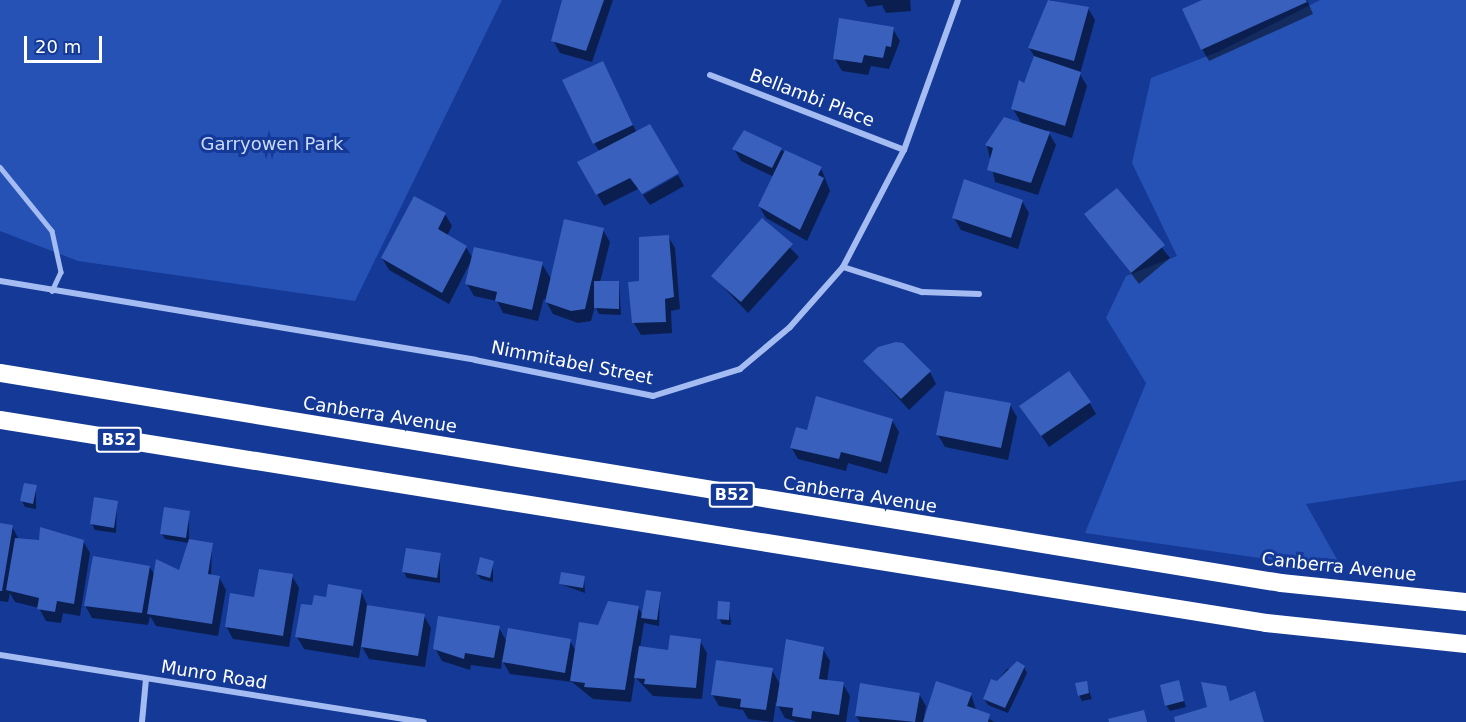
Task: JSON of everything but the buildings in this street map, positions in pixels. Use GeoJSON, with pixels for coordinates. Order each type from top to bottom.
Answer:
{"type":"FeatureCollection","features":[{"type":"Feature","properties":{"kind":"highway","name":"Canberra Avenue"},"geometry":{"type":"LineString","coordinates":[[0,373],[1223,574],[1466,602]]}},
{"type":"Feature","properties":{"kind":"highway","name":"B52"},"geometry":{"type":"LineString","coordinates":[[0,420],[1266,623],[1466,644]]}},
{"type":"Feature","properties":{"kind":"street","name":"Nimmitabel Street"},"geometry":{"type":"LineString","coordinates":[[0,281],[475,360],[653,396],[740,369],[790,327],[843,267],[904,150],[958,0]]}},
{"type":"Feature","properties":{"kind":"street","name":"Bellambi Place"},"geometry":{"type":"LineString","coordinates":[[710,75],[904,150]]}},
{"type":"Feature","properties":{"kind":"street"},"geometry":{"type":"LineString","coordinates":[[843,267],[922,292],[979,294]]}},
{"type":"Feature","properties":{"kind":"street","name":"Munro Road"},"geometry":{"type":"LineString","coordinates":[[0,655],[146,680],[423,722]]}},
{"type":"Feature","properties":{"kind":"street"},"geometry":{"type":"LineString","coordinates":[[142,722],[146,680]]}},
{"type":"Feature","properties":{"kind":"lane"},"geometry":{"type":"LineString","coordinates":[[0,167],[52,231],[61,272],[52,291]]}},
{"type":"Feature","properties":{"kind":"green space","name":"Garryowen Park"},"geometry":{"type":"Polygon","coordinates":[[[0,0],[502,0],[355,301],[78,261],[0,231],[0,0]]]}},
{"type":"Feature","properties":{"kind":"green space"},"geometry":{"type":"Polygon","coordinates":[[[1320,0],[1466,0],[1466,480],[1306,504],[1343,570],[1085,533],[1146,383],[1106,318],[1126,276],[1177,256],[1132,163],[1151,78],[1218,52],[1320,0]]]}}]}
